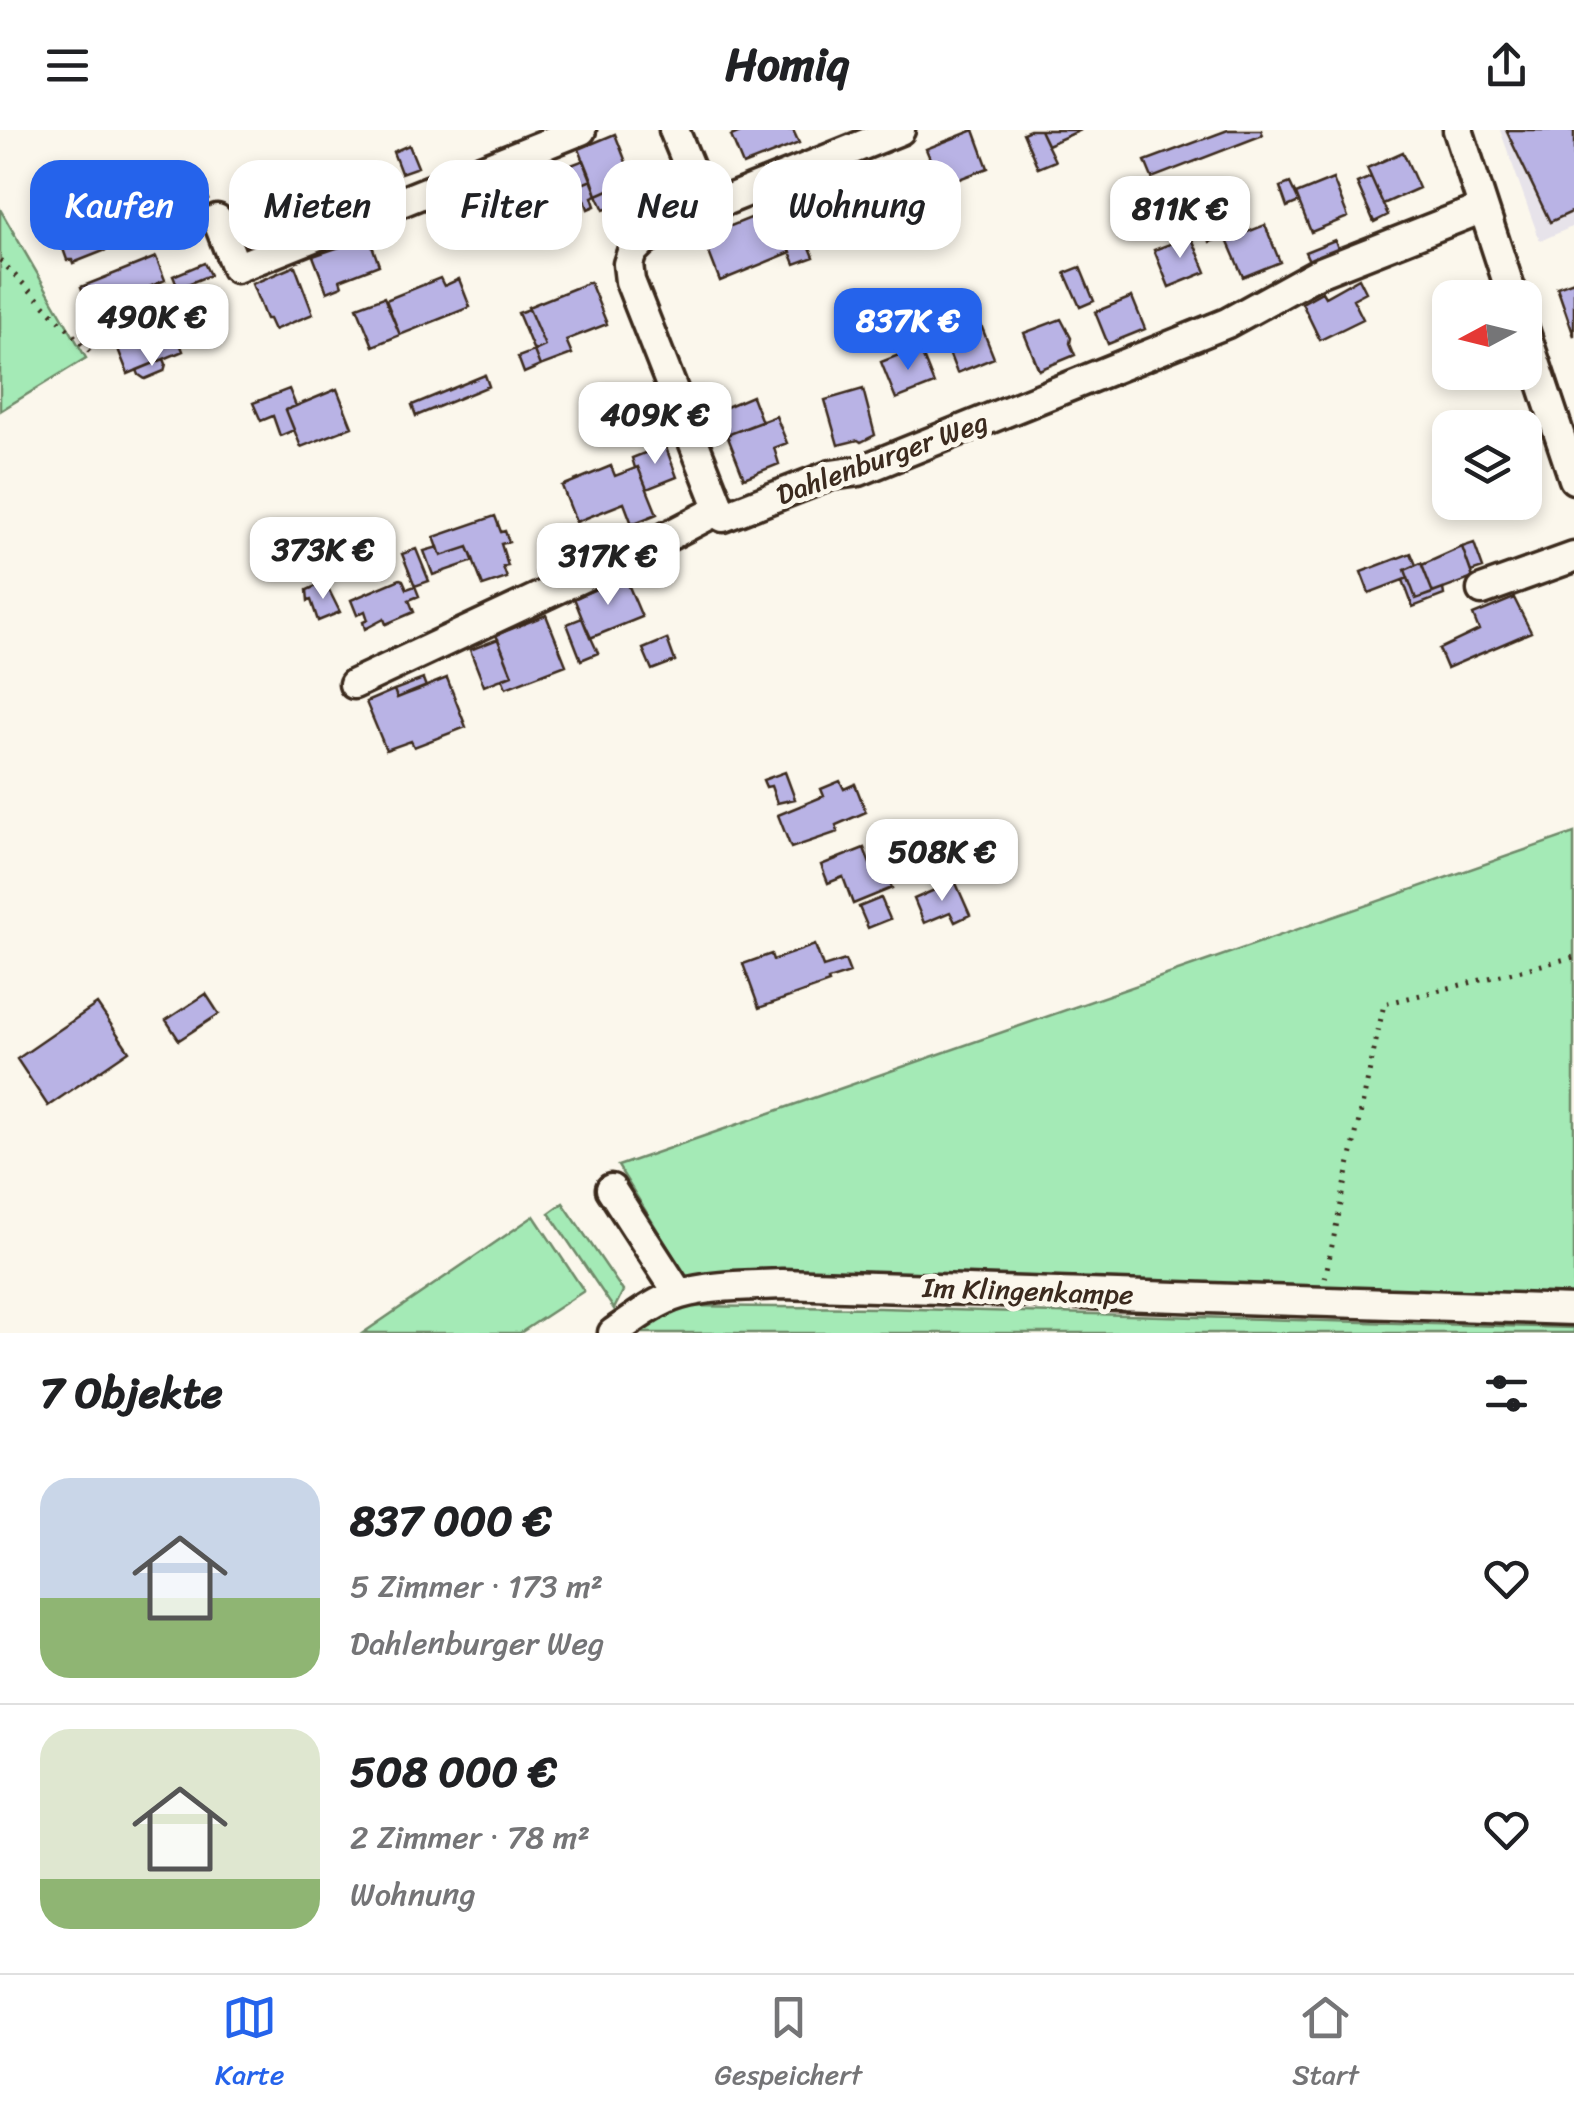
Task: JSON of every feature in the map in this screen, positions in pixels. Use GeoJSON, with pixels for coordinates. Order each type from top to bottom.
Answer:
{"type":"FeatureCollection","features":[{"type":"Feature","properties":{"kind":"street"},"geometry":{"type":"LineString","coordinates":[[217,219],[236,268],[581,130]]}},
{"type":"Feature","properties":{"kind":"street"},"geometry":{"type":"LineString","coordinates":[[674,130],[686,160]]}},
{"type":"Feature","properties":{"kind":"street"},"geometry":{"type":"LineString","coordinates":[[733,197],[900,130]]}},
{"type":"Feature","properties":{"kind":"street"},"geometry":{"type":"LineString","coordinates":[[1458,130],[1507,280]]}},
{"type":"Feature","properties":{"kind":"street","name":"Dahlenburger Weg"},"geometry":{"type":"LineString","coordinates":[[354,684],[721,513],[831,475],[859,471],[1227,323],[1318,273],[1482,208]]}},
{"type":"Feature","properties":{"kind":"street"},"geometry":{"type":"LineString","coordinates":[[634,250],[628,264],[630,281],[721,513]]}},
{"type":"Feature","properties":{"kind":"street"},"geometry":{"type":"LineString","coordinates":[[1542,383],[1574,480]]}},
{"type":"Feature","properties":{"kind":"street"},"geometry":{"type":"LineString","coordinates":[[1482,590],[1574,558]]}},
{"type":"Feature","properties":{"kind":"street"},"geometry":{"type":"LineString","coordinates":[[611,1189],[679,1294]]}},
{"type":"Feature","properties":{"kind":"street","name":"Im Klingenkampe"},"geometry":{"type":"LineString","coordinates":[[612,1333],[679,1294],[782,1284],[1574,1310]]}},
{"type":"Feature","properties":{"kind":"path"},"geometry":{"type":"LineString","coordinates":[[0,260],[90,352]]}},
{"type":"Feature","properties":{"kind":"path"},"geometry":{"type":"LineString","coordinates":[[1320,1300],[1384,1004],[1574,957]]}},
{"type":"Feature","properties":{"kind":"shaded area"},"geometry":{"type":"Polygon","coordinates":[[[1500,130],[1574,130],[1574,226],[1540,241],[1500,130]]]}},
{"type":"Feature","properties":{"kind":"green space"},"geometry":{"type":"Polygon","coordinates":[[[0,209],[86,358],[0,411],[0,209]]]}},
{"type":"Feature","properties":{"kind":"green space"},"geometry":{"type":"Polygon","coordinates":[[[1574,833],[1574,1300],[688,1280],[618,1166],[1574,833]]]}},
{"type":"Feature","properties":{"kind":"green space"},"geometry":{"type":"Polygon","coordinates":[[[563,1203],[623,1291],[614,1309],[549,1213],[563,1203]]]}},
{"type":"Feature","properties":{"kind":"green space"},"geometry":{"type":"Polygon","coordinates":[[[534,1216],[584,1291],[520,1333],[363,1333],[534,1216]]]}},
{"type":"Feature","properties":{"kind":"green space"},"geometry":{"type":"Polygon","coordinates":[[[678,1306],[1574,1328],[1574,1333],[639,1333],[678,1306]]]}},
{"type":"Feature","properties":{"kind":"building"},"geometry":{"type":"Polygon","coordinates":[[[745,130],[793,130],[799,143],[743,165],[731,136],[745,130]]]}},
{"type":"Feature","properties":{"kind":"building"},"geometry":{"type":"Polygon","coordinates":[[[974,130],[988,168],[961,178],[961,160],[930,160],[926,149],[974,130]]]}},
{"type":"Feature","properties":{"kind":"building"},"geometry":{"type":"Polygon","coordinates":[[[1040,130],[1055,161],[1038,168],[1023,133],[1040,130]]]}},
{"type":"Feature","properties":{"kind":"building"},"geometry":{"type":"Polygon","coordinates":[[[1040,130],[1081,130],[1047,145],[1040,130]]]}},
{"type":"Feature","properties":{"kind":"building"},"geometry":{"type":"Polygon","coordinates":[[[1228,130],[1261,130],[1263,135],[1152,178],[1145,161],[1228,130]]]}},
{"type":"Feature","properties":{"kind":"building"},"geometry":{"type":"Polygon","coordinates":[[[1506,130],[1574,130],[1574,211],[1550,222],[1506,130]]]}},
{"type":"Feature","properties":{"kind":"building"},"geometry":{"type":"Polygon","coordinates":[[[615,134],[625,160],[602,160],[602,193],[597,195],[579,149],[615,134]]]}},
{"type":"Feature","properties":{"kind":"building"},"geometry":{"type":"Polygon","coordinates":[[[409,145],[418,167],[406,171],[406,160],[396,160],[393,152],[409,145]]]}},
{"type":"Feature","properties":{"kind":"building"},"geometry":{"type":"Polygon","coordinates":[[[1403,152],[1419,188],[1383,204],[1367,168],[1403,152]]]}},
{"type":"Feature","properties":{"kind":"building"},"geometry":{"type":"Polygon","coordinates":[[[582,161],[592,180],[582,184],[582,161]]]}},
{"type":"Feature","properties":{"kind":"building"},"geometry":{"type":"Polygon","coordinates":[[[1371,177],[1388,215],[1374,222],[1357,183],[1371,177]]]}},
{"type":"Feature","properties":{"kind":"building"},"geometry":{"type":"Polygon","coordinates":[[[1333,179],[1348,217],[1311,232],[1296,194],[1333,179]]]}},
{"type":"Feature","properties":{"kind":"building"},"geometry":{"type":"Polygon","coordinates":[[[592,180],[597,195],[592,197],[595,206],[588,209],[585,200],[582,201],[582,184],[592,180]]]}},
{"type":"Feature","properties":{"kind":"building"},"geometry":{"type":"Polygon","coordinates":[[[1290,183],[1299,202],[1287,207],[1280,187],[1290,183]]]}},
{"type":"Feature","properties":{"kind":"building"},"geometry":{"type":"Polygon","coordinates":[[[1228,208],[1232,217],[1220,222],[1226,236],[1210,242],[1201,218],[1228,208]]]}},
{"type":"Feature","properties":{"kind":"building"},"geometry":{"type":"Polygon","coordinates":[[[753,217],[753,250],[791,252],[720,281],[708,250],[733,250],[733,225],[753,217]]]}},
{"type":"Feature","properties":{"kind":"building"},"geometry":{"type":"Polygon","coordinates":[[[1265,225],[1280,262],[1243,277],[1227,240],[1265,225]]]}},
{"type":"Feature","properties":{"kind":"building"},"geometry":{"type":"Polygon","coordinates":[[[1191,236],[1206,272],[1169,287],[1154,250],[1191,236]]]}},
{"type":"Feature","properties":{"kind":"building"},"geometry":{"type":"Polygon","coordinates":[[[1335,240],[1340,254],[1311,265],[1305,252],[1335,240]]]}},
{"type":"Feature","properties":{"kind":"building"},"geometry":{"type":"Polygon","coordinates":[[[63,250],[106,250],[73,263],[67,260],[63,250]]]}},
{"type":"Feature","properties":{"kind":"building"},"geometry":{"type":"Polygon","coordinates":[[[331,250],[374,250],[379,265],[340,280],[342,286],[327,292],[313,256],[331,250]]]}},
{"type":"Feature","properties":{"kind":"building"},"geometry":{"type":"Polygon","coordinates":[[[789,250],[811,250],[814,257],[795,264],[789,250]]]}},
{"type":"Feature","properties":{"kind":"building"},"geometry":{"type":"Polygon","coordinates":[[[156,257],[165,280],[90,310],[81,287],[156,257]]]}},
{"type":"Feature","properties":{"kind":"building"},"geometry":{"type":"Polygon","coordinates":[[[204,263],[210,275],[178,288],[173,276],[204,263]]]}},
{"type":"Feature","properties":{"kind":"building"},"geometry":{"type":"Polygon","coordinates":[[[295,266],[313,314],[274,330],[252,284],[295,266]]]}},
{"type":"Feature","properties":{"kind":"building"},"geometry":{"type":"Polygon","coordinates":[[[1080,267],[1094,301],[1080,307],[1065,273],[1080,267]]]}},
{"type":"Feature","properties":{"kind":"building"},"geometry":{"type":"Polygon","coordinates":[[[440,278],[444,286],[459,279],[470,307],[400,335],[386,300],[440,278]]]}},
{"type":"Feature","properties":{"kind":"building"},"geometry":{"type":"Polygon","coordinates":[[[1359,278],[1366,292],[1353,299],[1363,319],[1320,340],[1302,303],[1322,292],[1325,297],[1359,278]]]}},
{"type":"Feature","properties":{"kind":"building"},"geometry":{"type":"Polygon","coordinates":[[[1574,281],[1574,336],[1557,287],[1574,281]]]}},
{"type":"Feature","properties":{"kind":"building"},"geometry":{"type":"Polygon","coordinates":[[[590,282],[607,324],[566,340],[572,354],[540,366],[534,351],[545,346],[528,307],[590,282]]]}},
{"type":"Feature","properties":{"kind":"building"},"geometry":{"type":"Polygon","coordinates":[[[384,297],[400,335],[373,346],[357,307],[384,297]]]}},
{"type":"Feature","properties":{"kind":"building"},"geometry":{"type":"Polygon","coordinates":[[[1132,297],[1145,329],[1108,344],[1095,312],[1132,297]]]}},
{"type":"Feature","properties":{"kind":"building"},"geometry":{"type":"Polygon","coordinates":[[[529,309],[545,346],[534,351],[518,313],[529,309]]]}},
{"type":"Feature","properties":{"kind":"building"},"geometry":{"type":"Polygon","coordinates":[[[168,312],[183,351],[128,374],[112,334],[168,312]]]}},
{"type":"Feature","properties":{"kind":"building"},"geometry":{"type":"Polygon","coordinates":[[[116,313],[122,330],[93,343],[83,327],[116,313]]]}},
{"type":"Feature","properties":{"kind":"building"},"geometry":{"type":"Polygon","coordinates":[[[1061,319],[1075,355],[1039,370],[1024,333],[1061,319]]]}},
{"type":"Feature","properties":{"kind":"building"},"geometry":{"type":"Polygon","coordinates":[[[979,320],[994,358],[957,373],[942,335],[979,320]]]}},
{"type":"Feature","properties":{"kind":"building"},"geometry":{"type":"Polygon","coordinates":[[[919,347],[934,384],[896,399],[881,362],[919,347]]]}},
{"type":"Feature","properties":{"kind":"building"},"geometry":{"type":"Polygon","coordinates":[[[534,351],[540,366],[524,373],[518,357],[534,351]]]}},
{"type":"Feature","properties":{"kind":"building"},"geometry":{"type":"Polygon","coordinates":[[[164,359],[164,371],[145,379],[139,375],[137,370],[164,359]]]}},
{"type":"Feature","properties":{"kind":"building"},"geometry":{"type":"Polygon","coordinates":[[[485,375],[489,386],[416,416],[412,405],[485,375]]]}},
{"type":"Feature","properties":{"kind":"building"},"geometry":{"type":"Polygon","coordinates":[[[289,389],[296,406],[286,410],[294,430],[280,436],[273,416],[261,421],[253,403],[289,389]]]}},
{"type":"Feature","properties":{"kind":"building"},"geometry":{"type":"Polygon","coordinates":[[[337,389],[352,427],[301,447],[286,410],[337,389]]]}},
{"type":"Feature","properties":{"kind":"building"},"geometry":{"type":"Polygon","coordinates":[[[863,389],[875,435],[861,442],[838,445],[825,400],[863,389]]]}},
{"type":"Feature","properties":{"kind":"building"},"geometry":{"type":"Polygon","coordinates":[[[752,396],[762,422],[727,435],[717,411],[752,396]]]}},
{"type":"Feature","properties":{"kind":"building"},"geometry":{"type":"Polygon","coordinates":[[[776,416],[787,443],[774,448],[779,464],[744,478],[727,435],[776,416]]]}},
{"type":"Feature","properties":{"kind":"building"},"geometry":{"type":"Polygon","coordinates":[[[665,445],[677,477],[647,489],[632,458],[665,445]]]}},
{"type":"Feature","properties":{"kind":"building"},"geometry":{"type":"Polygon","coordinates":[[[611,466],[615,476],[638,467],[657,514],[632,524],[624,503],[576,522],[562,486],[611,466]]]}},
{"type":"Feature","properties":{"kind":"building"},"geometry":{"type":"Polygon","coordinates":[[[495,516],[509,542],[501,544],[508,566],[503,567],[507,578],[483,586],[468,547],[441,556],[434,537],[495,516]]]}},
{"type":"Feature","properties":{"kind":"building"},"geometry":{"type":"Polygon","coordinates":[[[1474,543],[1483,568],[1471,572],[1462,547],[1474,543]]]}},
{"type":"Feature","properties":{"kind":"building"},"geometry":{"type":"Polygon","coordinates":[[[438,547],[441,556],[468,547],[474,561],[433,575],[424,551],[438,547]]]}},
{"type":"Feature","properties":{"kind":"building"},"geometry":{"type":"Polygon","coordinates":[[[1462,547],[1473,578],[1433,593],[1422,565],[1462,547]]]}},
{"type":"Feature","properties":{"kind":"building"},"geometry":{"type":"Polygon","coordinates":[[[416,549],[429,581],[415,586],[402,554],[416,549]]]}},
{"type":"Feature","properties":{"kind":"building"},"geometry":{"type":"Polygon","coordinates":[[[1411,553],[1416,565],[1405,570],[1408,578],[1369,593],[1361,572],[1411,553]]]}},
{"type":"Feature","properties":{"kind":"building"},"geometry":{"type":"Polygon","coordinates":[[[1421,563],[1433,593],[1416,599],[1405,570],[1421,563]]]}},
{"type":"Feature","properties":{"kind":"building"},"geometry":{"type":"Polygon","coordinates":[[[625,577],[642,617],[590,638],[574,598],[625,577]]]}},
{"type":"Feature","properties":{"kind":"building"},"geometry":{"type":"Polygon","coordinates":[[[1408,578],[1416,599],[1443,589],[1444,595],[1413,607],[1403,580],[1408,578]]]}},
{"type":"Feature","properties":{"kind":"building"},"geometry":{"type":"Polygon","coordinates":[[[400,579],[407,589],[415,586],[419,596],[409,600],[414,612],[386,624],[384,619],[365,629],[365,611],[357,615],[351,600],[400,579]]]}},
{"type":"Feature","properties":{"kind":"building"},"geometry":{"type":"Polygon","coordinates":[[[325,582],[340,612],[318,621],[307,590],[325,582]]]}},
{"type":"Feature","properties":{"kind":"building"},"geometry":{"type":"Polygon","coordinates":[[[1514,598],[1531,632],[1447,668],[1439,649],[1479,630],[1473,615],[1514,598]]]}},
{"type":"Feature","properties":{"kind":"building"},"geometry":{"type":"Polygon","coordinates":[[[546,615],[566,665],[506,688],[502,678],[512,675],[496,635],[546,615]]]}},
{"type":"Feature","properties":{"kind":"building"},"geometry":{"type":"Polygon","coordinates":[[[582,618],[598,653],[581,660],[567,624],[582,618]]]}},
{"type":"Feature","properties":{"kind":"building"},"geometry":{"type":"Polygon","coordinates":[[[498,639],[512,675],[484,686],[470,650],[498,639]]]}},
{"type":"Feature","properties":{"kind":"building"},"geometry":{"type":"Polygon","coordinates":[[[667,639],[675,661],[652,670],[643,649],[667,639]]]}},
{"type":"Feature","properties":{"kind":"building"},"geometry":{"type":"Polygon","coordinates":[[[447,678],[466,727],[414,747],[411,741],[386,750],[366,702],[394,690],[397,698],[447,678]]]}},
{"type":"Feature","properties":{"kind":"building"},"geometry":{"type":"Polygon","coordinates":[[[423,679],[426,687],[397,698],[394,690],[423,679]]]}},
{"type":"Feature","properties":{"kind":"building"},"geometry":{"type":"Polygon","coordinates":[[[785,772],[795,799],[777,803],[771,786],[766,787],[763,780],[785,772]]]}},
{"type":"Feature","properties":{"kind":"building"},"geometry":{"type":"Polygon","coordinates":[[[840,781],[844,789],[855,784],[866,812],[836,825],[838,832],[791,848],[778,815],[824,796],[821,789],[840,781]]]}},
{"type":"Feature","properties":{"kind":"building"},"geometry":{"type":"Polygon","coordinates":[[[864,848],[872,869],[882,865],[892,888],[853,904],[843,877],[828,883],[821,865],[864,848]]]}},
{"type":"Feature","properties":{"kind":"building"},"geometry":{"type":"Polygon","coordinates":[[[955,881],[970,915],[955,922],[950,912],[924,923],[914,899],[955,881]]]}},
{"type":"Feature","properties":{"kind":"building"},"geometry":{"type":"Polygon","coordinates":[[[881,898],[890,919],[868,928],[859,907],[881,898]]]}},
{"type":"Feature","properties":{"kind":"building"},"geometry":{"type":"Polygon","coordinates":[[[815,945],[823,967],[845,960],[850,973],[759,1008],[743,964],[771,954],[773,960],[815,945]]]}},
{"type":"Feature","properties":{"kind":"building"},"geometry":{"type":"Polygon","coordinates":[[[206,994],[219,1014],[179,1040],[166,1020],[206,994]]]}},
{"type":"Feature","properties":{"kind":"building"},"geometry":{"type":"Polygon","coordinates":[[[97,1004],[129,1051],[48,1106],[17,1059],[97,1004]]]}}]}
